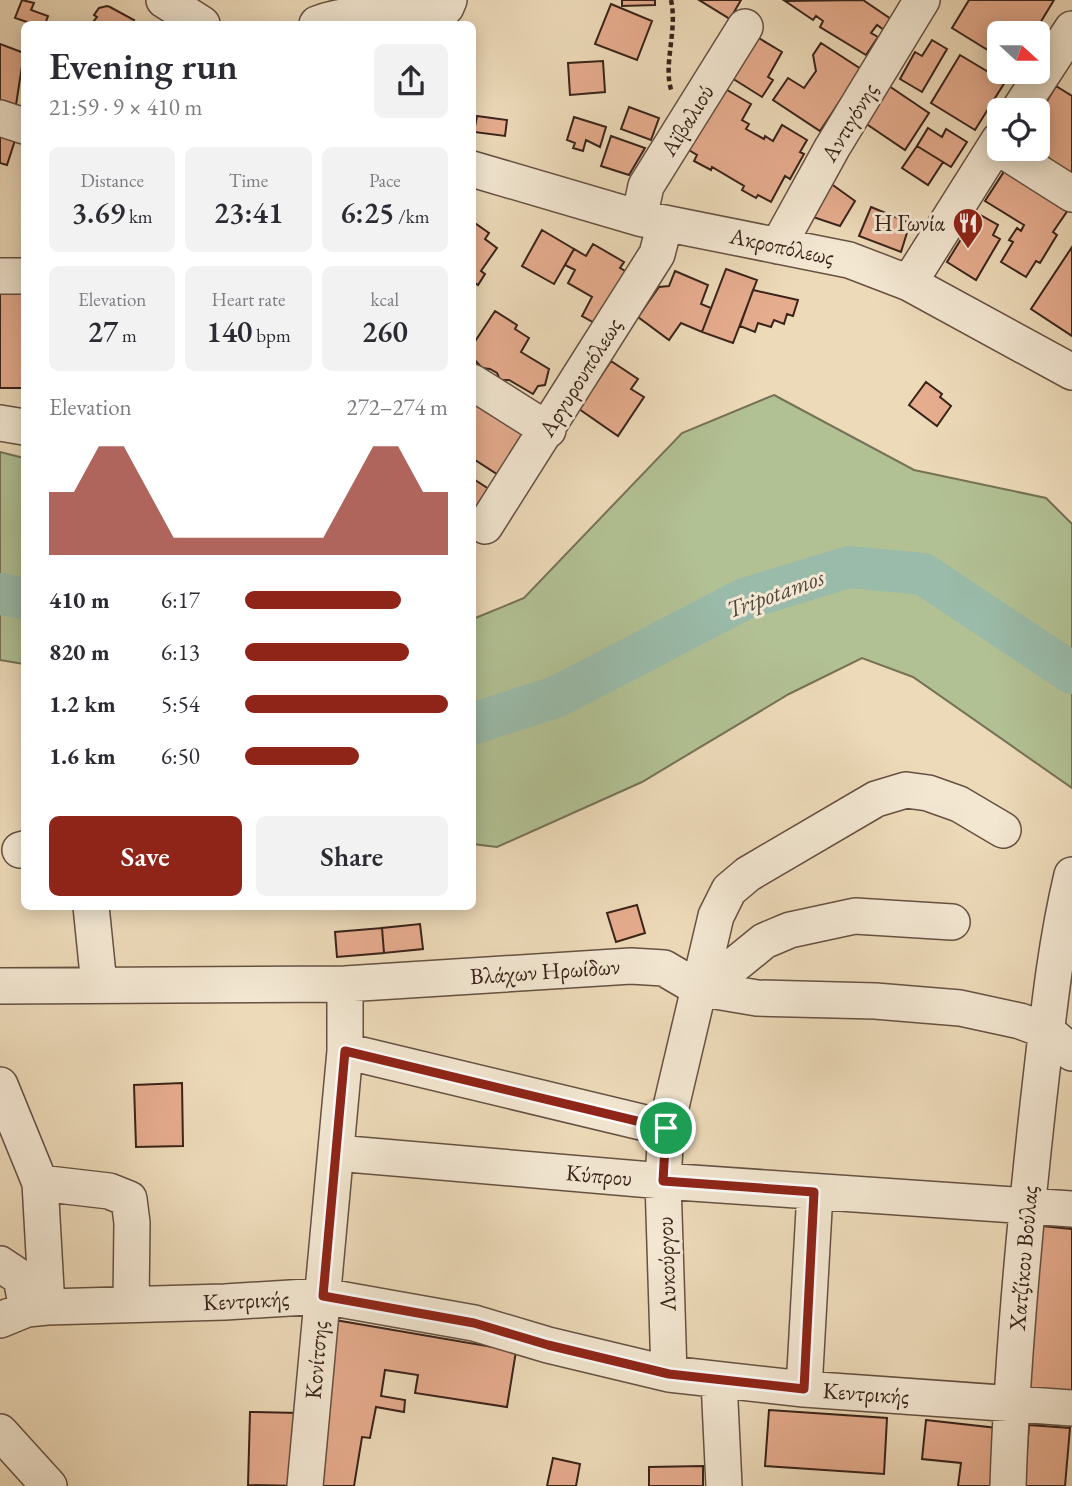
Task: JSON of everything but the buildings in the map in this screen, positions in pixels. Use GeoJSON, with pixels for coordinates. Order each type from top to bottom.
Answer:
{"type":"FeatureCollection","features":[{"type":"Feature","properties":{"kind":"street"},"geometry":{"type":"LineString","coordinates":[[164,0],[197,21]]}},
{"type":"Feature","properties":{"kind":"street"},"geometry":{"type":"LineString","coordinates":[[330,21],[351,16],[427,14],[446,7],[449,0]]}},
{"type":"Feature","properties":{"kind":"street","name":"Αντιγόνης"},"geometry":{"type":"LineString","coordinates":[[778,246],[832,148],[922,0]]}},
{"type":"Feature","properties":{"kind":"street","name":"Αϊβαλιού"},"geometry":{"type":"LineString","coordinates":[[652,220],[646,186],[745,27]]}},
{"type":"Feature","properties":{"kind":"street"},"geometry":{"type":"LineString","coordinates":[[1027,98],[1072,29]]}},
{"type":"Feature","properties":{"kind":"street"},"geometry":{"type":"LineString","coordinates":[[0,118],[21,125]]}},
{"type":"Feature","properties":{"kind":"street"},"geometry":{"type":"LineString","coordinates":[[909,283],[989,161]]}},
{"type":"Feature","properties":{"kind":"street"},"geometry":{"type":"LineString","coordinates":[[1023,161],[1072,194]]}},
{"type":"Feature","properties":{"kind":"street","name":"Ακροπόλεως"},"geometry":{"type":"LineString","coordinates":[[476,170],[652,220],[849,260],[909,283],[1072,372]]}},
{"type":"Feature","properties":{"kind":"street","name":"Αργυρουπόλεως"},"geometry":{"type":"LineString","coordinates":[[485,527],[657,254],[652,220]]}},
{"type":"Feature","properties":{"kind":"street"},"geometry":{"type":"LineString","coordinates":[[0,276],[21,276]]}},
{"type":"Feature","properties":{"kind":"street"},"geometry":{"type":"LineString","coordinates":[[476,385],[548,430]]}},
{"type":"Feature","properties":{"kind":"street"},"geometry":{"type":"LineString","coordinates":[[0,423],[21,426]]}},
{"type":"Feature","properties":{"kind":"street","name":"Λυκούργου"},"geometry":{"type":"LineString","coordinates":[[669,1374],[663,1181],[666,1128],[716,916],[729,890],[748,874],[876,799],[906,790],[928,793],[959,804],[1003,831]]}},
{"type":"Feature","properties":{"kind":"street","name":"Χατζίκου Βούλας"},"geometry":{"type":"LineString","coordinates":[[1008,1486],[1011,1403],[1027,1206],[1059,1042],[1069,889]]}},
{"type":"Feature","properties":{"kind":"street"},"geometry":{"type":"LineString","coordinates":[[91,910],[99,985]]}},
{"type":"Feature","properties":{"kind":"street"},"geometry":{"type":"LineString","coordinates":[[698,988],[737,963],[764,941],[790,930],[855,916],[952,922]]}},
{"type":"Feature","properties":{"kind":"street","name":"Βλάχων Ηρωίδων"},"geometry":{"type":"LineString","coordinates":[[0,986],[345,984],[631,966],[664,968],[698,988],[757,998],[874,1001],[960,1008],[1020,1021],[1059,1042]]}},
{"type":"Feature","properties":{"kind":"street","name":"Κονίτσης"},"geometry":{"type":"LineString","coordinates":[[304,1486],[345,1051],[345,984]]}},
{"type":"Feature","properties":{"kind":"street"},"geometry":{"type":"LineString","coordinates":[[345,1051],[666,1128]]}},
{"type":"Feature","properties":{"kind":"street"},"geometry":{"type":"LineString","coordinates":[[0,1085],[40,1183],[25,1312]]}},
{"type":"Feature","properties":{"kind":"street","name":"Κύπρου"},"geometry":{"type":"LineString","coordinates":[[336,1153],[663,1181],[1072,1209]]}},
{"type":"Feature","properties":{"kind":"street"},"geometry":{"type":"LineString","coordinates":[[40,1183],[109,1191],[129,1199],[132,1223],[131,1304]]}},
{"type":"Feature","properties":{"kind":"street"},"geometry":{"type":"LineString","coordinates":[[804,1389],[814,1192]]}},
{"type":"Feature","properties":{"kind":"street"},"geometry":{"type":"LineString","coordinates":[[0,1264],[21,1278],[25,1312]]}},
{"type":"Feature","properties":{"kind":"street","name":"Κεντρικής"},"geometry":{"type":"LineString","coordinates":[[25,1312],[131,1304],[323,1296],[474,1323],[548,1345],[669,1374],[804,1389],[1072,1408]]}},
{"type":"Feature","properties":{"kind":"street"},"geometry":{"type":"LineString","coordinates":[[719,1381],[724,1486]]}},
{"type":"Feature","properties":{"kind":"street"},"geometry":{"type":"LineString","coordinates":[[0,1432],[49,1486]]}},
{"type":"Feature","properties":{"kind":"path"},"geometry":{"type":"LineString","coordinates":[[671,0],[675,28],[669,84],[675,99],[691,114]]}},
{"type":"Feature","properties":{"kind":"green space"},"geometry":{"type":"Polygon","coordinates":[[[774,395],[914,470],[1046,498],[1072,524],[1072,788],[913,677],[862,658],[789,694],[642,782],[497,847],[476,844],[476,618],[524,598],[682,433],[774,395]]]}},
{"type":"Feature","properties":{"kind":"green space"},"geometry":{"type":"Polygon","coordinates":[[[0,452],[21,457],[21,664],[0,660],[0,452]]]}},
{"type":"Feature","properties":{"kind":"waterway","name":"Tripotamos"},"geometry":{"type":"LineString","coordinates":[[476,723],[556,697],[744,599],[849,567],[923,574],[1072,673]]}},
{"type":"Feature","properties":{"kind":"waterway","name":"Tripotamos"},"geometry":{"type":"LineString","coordinates":[[0,594],[21,598]]}},
{"type":"Feature","properties":{"kind":"place","name":"Η Γωνία"},"geometry":{"type":"Point","coordinates":[968,250]}},
{"type":"Feature","properties":{"kind":"route"},"geometry":{"type":"LineString","coordinates":[[345,1051],[666,1128],[663,1181],[814,1192],[804,1389],[669,1374],[548,1345],[474,1323],[323,1296],[345,1051]]}}]}
